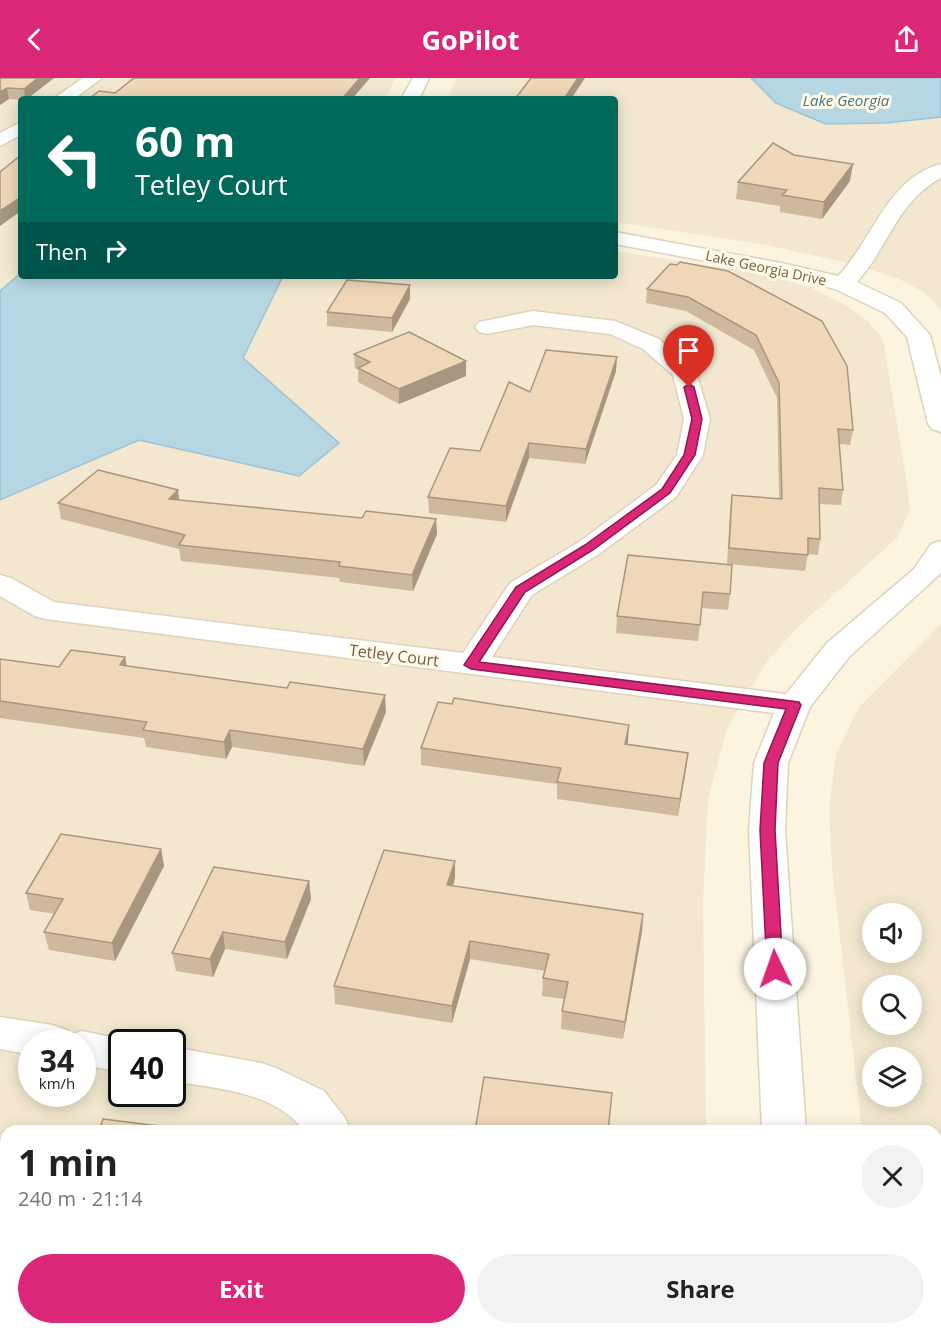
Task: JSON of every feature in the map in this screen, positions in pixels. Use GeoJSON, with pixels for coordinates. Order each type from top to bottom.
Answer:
{"type":"FeatureCollection","features":[{"type":"Feature","properties":{"kind":"street"},"geometry":{"type":"LineString","coordinates":[[67,96],[94,78]]}},
{"type":"Feature","properties":{"kind":"street"},"geometry":{"type":"LineString","coordinates":[[412,96],[421,78]]}},
{"type":"Feature","properties":{"kind":"street"},"geometry":{"type":"LineString","coordinates":[[843,284],[866,258],[890,213],[914,185],[941,170]]}},
{"type":"Feature","properties":{"kind":"street","name":"Lake Georgia Drive"},"geometry":{"type":"LineString","coordinates":[[618,239],[786,270],[843,284],[893,308],[918,335],[941,424]]}},
{"type":"Feature","properties":{"kind":"street"},"geometry":{"type":"LineString","coordinates":[[471,665],[521,589],[589,548],[666,491],[690,455],[697,419],[684,372],[651,344],[615,328],[533,318],[487,327]]}},
{"type":"Feature","properties":{"kind":"street"},"geometry":{"type":"LineString","coordinates":[[784,1125],[767,830],[771,763],[794,705],[838,651],[924,575],[941,550]]}},
{"type":"Feature","properties":{"kind":"street","name":"Tetley Court"},"geometry":{"type":"LineString","coordinates":[[0,584],[46,610],[794,705]]}},
{"type":"Feature","properties":{"kind":"street"},"geometry":{"type":"LineString","coordinates":[[0,1033],[18,1036]]}},
{"type":"Feature","properties":{"kind":"street"},"geometry":{"type":"LineString","coordinates":[[186,1067],[261,1080],[309,1104],[325,1125]]}},
{"type":"Feature","properties":{"kind":"shaded area"},"geometry":{"type":"Polygon","coordinates":[[[0,78],[396,78],[387,96],[18,96],[18,279],[618,279],[618,251],[771,275],[812,288],[844,304],[869,322],[883,339],[908,490],[909,512],[898,537],[797,628],[765,664],[727,729],[708,799],[703,902],[706,1125],[0,1125],[0,78]]]}},
{"type":"Feature","properties":{"kind":"shaded area"},"geometry":{"type":"Polygon","coordinates":[[[457,78],[941,78],[941,310],[925,293],[899,279],[856,265],[767,245],[618,222],[618,96],[448,96],[457,78]]]}},
{"type":"Feature","properties":{"kind":"shaded area"},"geometry":{"type":"Polygon","coordinates":[[[941,624],[941,1125],[861,1125],[832,867],[829,808],[836,754],[859,707],[941,624]]]}},
{"type":"Feature","properties":{"kind":"water","name":"Lake Georgia"},"geometry":{"type":"Polygon","coordinates":[[[751,78],[941,78],[941,117],[886,123],[826,124],[776,103],[751,78]]]}},
{"type":"Feature","properties":{"kind":"water"},"geometry":{"type":"Polygon","coordinates":[[[18,276],[18,279],[282,279],[243,358],[339,443],[299,476],[139,440],[0,500],[0,291],[18,276]]]}},
{"type":"Feature","properties":{"kind":"building"},"geometry":{"type":"Polygon","coordinates":[[[0,78],[38,78],[24,89],[7,88],[0,92],[0,78]]]}},
{"type":"Feature","properties":{"kind":"building"},"geometry":{"type":"Polygon","coordinates":[[[134,78],[360,78],[345,96],[93,96],[99,91],[115,93],[134,78]]]}},
{"type":"Feature","properties":{"kind":"building"},"geometry":{"type":"Polygon","coordinates":[[[531,78],[578,78],[566,96],[517,96],[531,78]]]}},
{"type":"Feature","properties":{"kind":"building"},"geometry":{"type":"Polygon","coordinates":[[[773,143],[794,155],[853,164],[824,202],[782,195],[787,190],[738,182],[773,143]]]}},
{"type":"Feature","properties":{"kind":"building"},"geometry":{"type":"Polygon","coordinates":[[[18,157],[18,199],[0,211],[0,172],[18,157]]]}},
{"type":"Feature","properties":{"kind":"building"},"geometry":{"type":"Polygon","coordinates":[[[680,262],[728,271],[822,321],[847,366],[853,430],[838,429],[843,490],[819,488],[820,539],[808,538],[808,555],[729,548],[732,495],[782,499],[779,383],[756,335],[688,297],[647,289],[670,264],[677,265],[680,262]]]}},
{"type":"Feature","properties":{"kind":"building"},"geometry":{"type":"Polygon","coordinates":[[[347,280],[410,285],[392,318],[327,312],[347,280]]]}},
{"type":"Feature","properties":{"kind":"building"},"geometry":{"type":"Polygon","coordinates":[[[409,332],[466,361],[399,389],[358,368],[370,362],[354,354],[409,332]]]}},
{"type":"Feature","properties":{"kind":"building"},"geometry":{"type":"Polygon","coordinates":[[[546,350],[617,357],[586,449],[529,443],[506,506],[428,497],[450,448],[480,451],[509,382],[530,392],[546,350]]]}},
{"type":"Feature","properties":{"kind":"building"},"geometry":{"type":"Polygon","coordinates":[[[98,470],[178,490],[169,499],[362,518],[366,511],[436,519],[412,575],[339,566],[340,562],[179,545],[185,535],[58,503],[98,470]]]}},
{"type":"Feature","properties":{"kind":"building"},"geometry":{"type":"Polygon","coordinates":[[[628,555],[732,565],[730,594],[703,592],[700,625],[617,616],[628,555]]]}},
{"type":"Feature","properties":{"kind":"building"},"geometry":{"type":"Polygon","coordinates":[[[71,650],[125,657],[120,665],[287,688],[290,682],[385,695],[363,749],[230,730],[224,742],[143,730],[147,722],[0,701],[0,659],[59,667],[71,650]]]}},
{"type":"Feature","properties":{"kind":"building"},"geometry":{"type":"Polygon","coordinates":[[[454,698],[629,725],[625,744],[688,753],[680,799],[557,782],[561,768],[421,748],[438,702],[452,704],[454,698]]]}},
{"type":"Feature","properties":{"kind":"building"},"geometry":{"type":"Polygon","coordinates":[[[61,834],[161,849],[112,943],[44,932],[63,899],[26,893],[61,834]]]}},
{"type":"Feature","properties":{"kind":"building"},"geometry":{"type":"Polygon","coordinates":[[[384,850],[455,861],[447,885],[643,914],[625,1022],[562,1011],[568,982],[543,978],[549,954],[470,941],[452,1006],[334,986],[384,850]]]}},
{"type":"Feature","properties":{"kind":"building"},"geometry":{"type":"Polygon","coordinates":[[[214,867],[309,881],[285,942],[223,932],[210,959],[172,953],[214,867]]]}},
{"type":"Feature","properties":{"kind":"building"},"geometry":{"type":"Polygon","coordinates":[[[484,1077],[612,1093],[609,1125],[476,1125],[484,1077]]]}},
{"type":"Feature","properties":{"kind":"building"},"geometry":{"type":"Polygon","coordinates":[[[103,1119],[151,1125],[101,1125],[103,1119]]]}},
{"type":"Feature","properties":{"kind":"route"},"geometry":{"type":"LineString","coordinates":[[689,387],[697,419],[690,455],[666,491],[589,548],[521,589],[471,665],[794,705],[771,763],[767,830],[775,969]]}}]}
